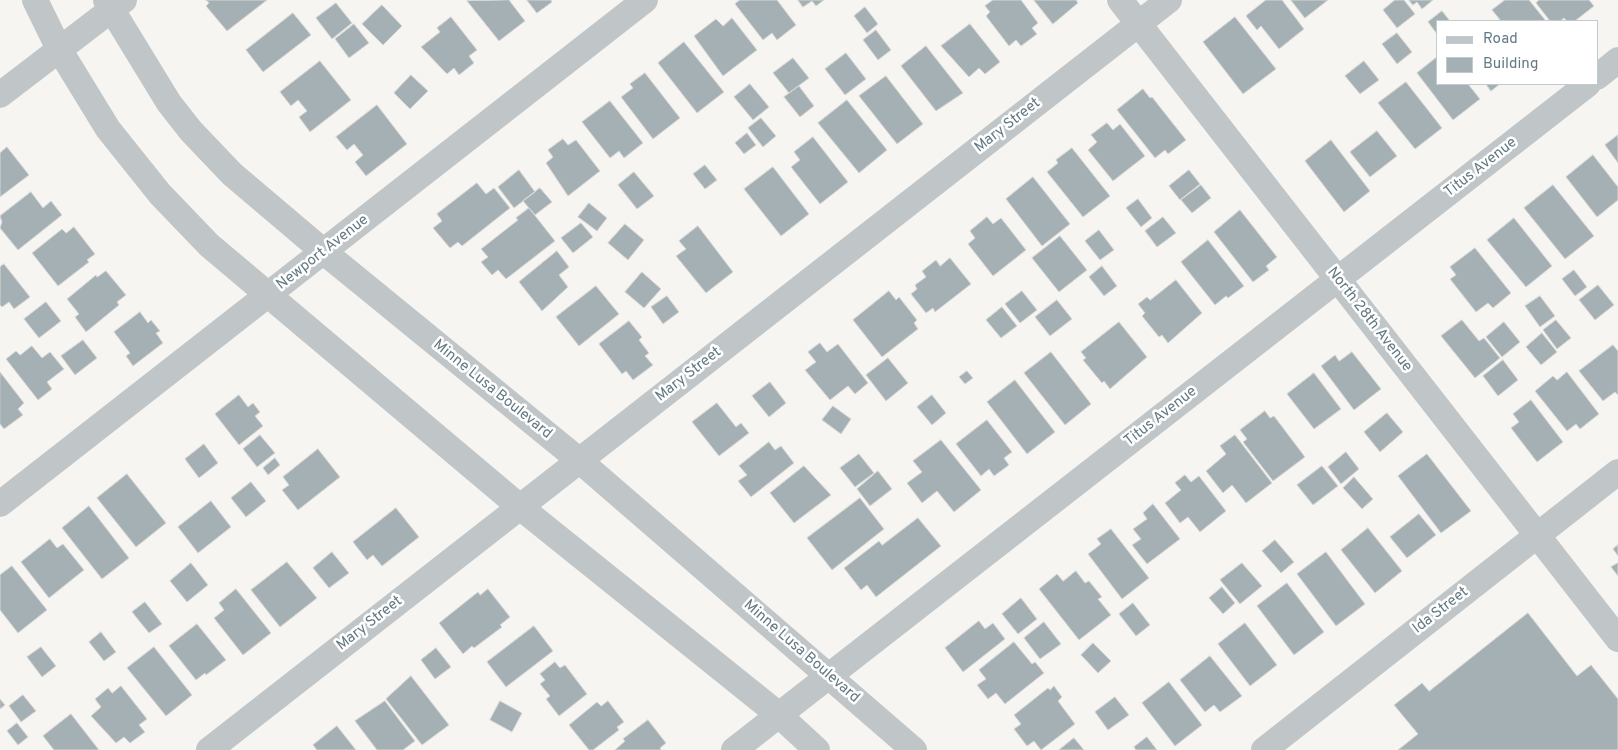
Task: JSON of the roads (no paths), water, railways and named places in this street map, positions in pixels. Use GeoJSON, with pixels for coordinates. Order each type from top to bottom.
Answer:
{"type":"FeatureCollection","features":[{"type":"Feature","properties":{"kind":"street"},"geometry":{"type":"LineString","coordinates":[[35,0],[59,49],[108,129],[160,194],[209,245],[520,507],[780,714],[817,750]]}},
{"type":"Feature","properties":{"kind":"street","name":"Newport Avenue"},"geometry":{"type":"LineString","coordinates":[[0,504],[645,0]]}},
{"type":"Feature","properties":{"kind":"street","name":"North 28th Avenue"},"geometry":{"type":"LineString","coordinates":[[1120,0],[1618,639]]}},
{"type":"Feature","properties":{"kind":"street","name":"Mary Street"},"geometry":{"type":"LineString","coordinates":[[209,750],[1169,0]]}},
{"type":"Feature","properties":{"kind":"street"},"geometry":{"type":"LineString","coordinates":[[0,95],[114,3]]}},
{"type":"Feature","properties":{"kind":"street","name":"Minne Lusa Boulevard"},"geometry":{"type":"LineString","coordinates":[[114,3],[154,81],[192,131],[232,174],[324,252],[580,461],[914,750]]}},
{"type":"Feature","properties":{"kind":"street"},"geometry":{"type":"LineString","coordinates":[[1598,76],[1618,60]]}},
{"type":"Feature","properties":{"kind":"street","name":"Titus Avenue"},"geometry":{"type":"LineString","coordinates":[[734,750],[1587,85]]}},
{"type":"Feature","properties":{"kind":"street","name":"Ida Street"},"geometry":{"type":"LineString","coordinates":[[1264,750],[1618,472]]}}]}
